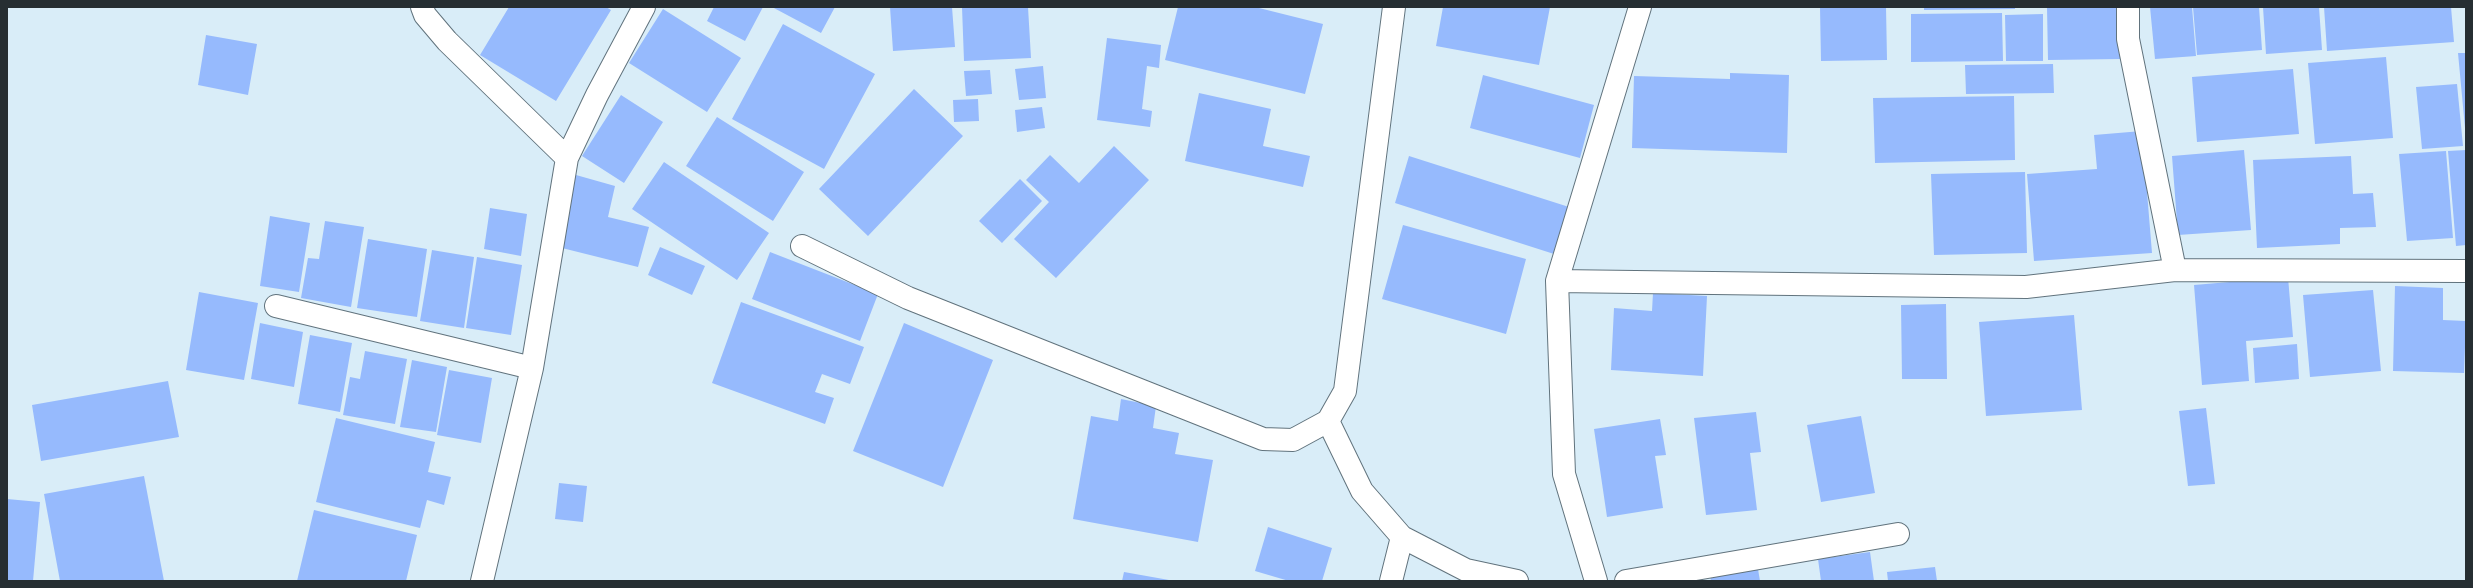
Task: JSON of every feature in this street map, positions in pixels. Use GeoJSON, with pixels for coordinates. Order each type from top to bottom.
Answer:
{"type":"FeatureCollection","features":[{"type":"Feature","properties":{"kind":"street"},"geometry":{"type":"LineString","coordinates":[[422,7],[425,15],[447,42],[567,158]]}},
{"type":"Feature","properties":{"kind":"street"},"geometry":{"type":"LineString","coordinates":[[482,581],[532,368],[567,158],[597,95],[644,7]]}},
{"type":"Feature","properties":{"kind":"street"},"geometry":{"type":"LineString","coordinates":[[802,246],[908,298],[1263,439],[1293,440],[1328,421],[1345,391],[1394,7]]}},
{"type":"Feature","properties":{"kind":"street"},"geometry":{"type":"LineString","coordinates":[[1596,581],[1564,474],[1557,282],[1640,7]]}},
{"type":"Feature","properties":{"kind":"street"},"geometry":{"type":"LineString","coordinates":[[2128,7],[2128,39],[2175,270]]}},
{"type":"Feature","properties":{"kind":"street"},"geometry":{"type":"LineString","coordinates":[[1557,282],[2026,288],[2175,270],[2466,271]]}},
{"type":"Feature","properties":{"kind":"street"},"geometry":{"type":"LineString","coordinates":[[276,306],[532,368]]}},
{"type":"Feature","properties":{"kind":"street"},"geometry":{"type":"LineString","coordinates":[[1328,421],[1362,491],[1402,537],[1466,570],[1517,581]]}},
{"type":"Feature","properties":{"kind":"street"},"geometry":{"type":"LineString","coordinates":[[1626,581],[1898,534]]}},
{"type":"Feature","properties":{"kind":"street"},"geometry":{"type":"LineString","coordinates":[[1390,581],[1402,537]]}},
{"type":"Feature","properties":{"kind":"building"},"geometry":{"type":"Polygon","coordinates":[[[509,7],[606,7],[611,10],[556,101],[480,55],[509,7]]]}},
{"type":"Feature","properties":{"kind":"building"},"geometry":{"type":"Polygon","coordinates":[[[714,7],[763,7],[745,41],[707,21],[714,7]]]}},
{"type":"Feature","properties":{"kind":"building"},"geometry":{"type":"Polygon","coordinates":[[[772,7],[835,7],[821,33],[772,7]]]}},
{"type":"Feature","properties":{"kind":"building"},"geometry":{"type":"Polygon","coordinates":[[[890,7],[952,7],[955,47],[893,51],[890,7]]]}},
{"type":"Feature","properties":{"kind":"building"},"geometry":{"type":"Polygon","coordinates":[[[962,7],[1028,7],[1031,58],[964,61],[962,7]]]}},
{"type":"Feature","properties":{"kind":"building"},"geometry":{"type":"Polygon","coordinates":[[[1178,7],[1255,7],[1323,24],[1305,94],[1165,60],[1178,7]]]}},
{"type":"Feature","properties":{"kind":"building"},"geometry":{"type":"Polygon","coordinates":[[[1443,7],[1550,7],[1539,65],[1436,46],[1443,7]]]}},
{"type":"Feature","properties":{"kind":"building"},"geometry":{"type":"Polygon","coordinates":[[[1820,7],[1886,7],[1887,60],[1821,61],[1820,7]]]}},
{"type":"Feature","properties":{"kind":"building"},"geometry":{"type":"Polygon","coordinates":[[[1924,7],[2015,7],[2015,9],[1924,10],[1924,7]]]}},
{"type":"Feature","properties":{"kind":"building"},"geometry":{"type":"Polygon","coordinates":[[[2047,7],[2119,7],[2120,59],[2048,60],[2047,7]]]}},
{"type":"Feature","properties":{"kind":"building"},"geometry":{"type":"Polygon","coordinates":[[[2150,7],[2192,7],[2196,56],[2155,59],[2150,7]]]}},
{"type":"Feature","properties":{"kind":"building"},"geometry":{"type":"Polygon","coordinates":[[[2193,7],[2259,7],[2262,50],[2197,55],[2193,7]]]}},
{"type":"Feature","properties":{"kind":"building"},"geometry":{"type":"Polygon","coordinates":[[[2263,7],[2319,7],[2322,50],[2266,54],[2263,7]]]}},
{"type":"Feature","properties":{"kind":"building"},"geometry":{"type":"Polygon","coordinates":[[[2324,7],[2451,7],[2454,42],[2327,51],[2324,7]]]}},
{"type":"Feature","properties":{"kind":"building"},"geometry":{"type":"Polygon","coordinates":[[[663,9],[741,58],[707,112],[629,63],[663,9]]]}},
{"type":"Feature","properties":{"kind":"building"},"geometry":{"type":"Polygon","coordinates":[[[2002,13],[2003,61],[1911,62],[1911,14],[2002,13]]]}},
{"type":"Feature","properties":{"kind":"building"},"geometry":{"type":"Polygon","coordinates":[[[2043,14],[2043,61],[2006,61],[2005,15],[2043,14]]]}},
{"type":"Feature","properties":{"kind":"building"},"geometry":{"type":"Polygon","coordinates":[[[783,24],[875,74],[824,169],[732,119],[783,24]]]}},
{"type":"Feature","properties":{"kind":"building"},"geometry":{"type":"Polygon","coordinates":[[[206,35],[257,44],[248,95],[198,85],[206,35]]]}},
{"type":"Feature","properties":{"kind":"building"},"geometry":{"type":"Polygon","coordinates":[[[1107,38],[1161,45],[1159,68],[1147,66],[1142,109],[1152,111],[1150,127],[1097,120],[1107,38]]]}},
{"type":"Feature","properties":{"kind":"building"},"geometry":{"type":"Polygon","coordinates":[[[2458,53],[2466,53],[2466,128],[2465,128],[2458,53]]]}},
{"type":"Feature","properties":{"kind":"building"},"geometry":{"type":"Polygon","coordinates":[[[2386,57],[2393,138],[2315,144],[2308,63],[2386,57]]]}},
{"type":"Feature","properties":{"kind":"building"},"geometry":{"type":"Polygon","coordinates":[[[2053,64],[2054,93],[1966,94],[1965,65],[2053,64]]]}},
{"type":"Feature","properties":{"kind":"building"},"geometry":{"type":"Polygon","coordinates":[[[1043,66],[1046,98],[1019,100],[1015,69],[1043,66]]]}},
{"type":"Feature","properties":{"kind":"building"},"geometry":{"type":"Polygon","coordinates":[[[2293,69],[2299,134],[2197,142],[2192,77],[2293,69]]]}},
{"type":"Feature","properties":{"kind":"building"},"geometry":{"type":"Polygon","coordinates":[[[990,70],[992,94],[966,96],[964,71],[990,70]]]}},
{"type":"Feature","properties":{"kind":"building"},"geometry":{"type":"Polygon","coordinates":[[[1730,73],[1789,75],[1787,153],[1632,148],[1634,76],[1730,79],[1730,73]]]}},
{"type":"Feature","properties":{"kind":"building"},"geometry":{"type":"Polygon","coordinates":[[[1483,75],[1594,105],[1580,158],[1470,128],[1483,75]]]}},
{"type":"Feature","properties":{"kind":"building"},"geometry":{"type":"Polygon","coordinates":[[[2457,84],[2463,146],[2422,149],[2416,87],[2457,84]]]}},
{"type":"Feature","properties":{"kind":"building"},"geometry":{"type":"Polygon","coordinates":[[[914,89],[963,136],[868,236],[819,189],[914,89]]]}},
{"type":"Feature","properties":{"kind":"building"},"geometry":{"type":"Polygon","coordinates":[[[1199,93],[1271,109],[1263,146],[1310,156],[1303,187],[1185,161],[1199,93]]]}},
{"type":"Feature","properties":{"kind":"building"},"geometry":{"type":"Polygon","coordinates":[[[621,95],[663,122],[624,183],[582,156],[621,95]]]}},
{"type":"Feature","properties":{"kind":"building"},"geometry":{"type":"Polygon","coordinates":[[[2014,96],[2015,160],[1875,163],[1873,98],[2014,96]]]}},
{"type":"Feature","properties":{"kind":"building"},"geometry":{"type":"Polygon","coordinates":[[[978,99],[979,121],[954,122],[953,100],[978,99]]]}},
{"type":"Feature","properties":{"kind":"building"},"geometry":{"type":"Polygon","coordinates":[[[1042,107],[1045,128],[1017,132],[1015,110],[1042,107]]]}},
{"type":"Feature","properties":{"kind":"building"},"geometry":{"type":"Polygon","coordinates":[[[717,117],[804,172],[773,221],[686,166],[717,117]]]}},
{"type":"Feature","properties":{"kind":"building"},"geometry":{"type":"Polygon","coordinates":[[[2142,131],[2152,253],[2034,261],[2027,174],[2097,169],[2094,135],[2142,131]]]}},
{"type":"Feature","properties":{"kind":"building"},"geometry":{"type":"Polygon","coordinates":[[[1114,146],[1149,180],[1056,278],[1014,239],[1049,202],[1026,180],[1050,155],[1079,183],[1114,146]]]}},
{"type":"Feature","properties":{"kind":"building"},"geometry":{"type":"Polygon","coordinates":[[[2244,150],[2251,230],[2178,235],[2172,156],[2244,150]]]}},
{"type":"Feature","properties":{"kind":"building"},"geometry":{"type":"Polygon","coordinates":[[[2466,150],[2466,245],[2456,246],[2448,151],[2466,150]]]}},
{"type":"Feature","properties":{"kind":"building"},"geometry":{"type":"Polygon","coordinates":[[[2446,151],[2453,238],[2407,241],[2399,154],[2446,151]]]}},
{"type":"Feature","properties":{"kind":"building"},"geometry":{"type":"Polygon","coordinates":[[[1409,156],[1569,207],[1554,254],[1395,203],[1409,156]]]}},
{"type":"Feature","properties":{"kind":"building"},"geometry":{"type":"Polygon","coordinates":[[[2351,156],[2353,194],[2373,193],[2376,227],[2340,228],[2340,244],[2257,248],[2253,160],[2351,156]]]}},
{"type":"Feature","properties":{"kind":"building"},"geometry":{"type":"Polygon","coordinates":[[[664,162],[769,233],[737,280],[632,209],[664,162]]]}},
{"type":"Feature","properties":{"kind":"building"},"geometry":{"type":"Polygon","coordinates":[[[2025,172],[2027,253],[1934,255],[1931,174],[2025,172]]]}},
{"type":"Feature","properties":{"kind":"building"},"geometry":{"type":"Polygon","coordinates":[[[576,175],[615,186],[608,217],[649,227],[638,267],[558,247],[576,175]]]}},
{"type":"Feature","properties":{"kind":"building"},"geometry":{"type":"Polygon","coordinates":[[[1020,179],[1042,201],[1002,243],[979,221],[1020,179]]]}},
{"type":"Feature","properties":{"kind":"building"},"geometry":{"type":"Polygon","coordinates":[[[490,208],[527,214],[521,256],[484,249],[490,208]]]}},
{"type":"Feature","properties":{"kind":"building"},"geometry":{"type":"Polygon","coordinates":[[[270,216],[310,223],[299,292],[260,286],[270,216]]]}},
{"type":"Feature","properties":{"kind":"building"},"geometry":{"type":"Polygon","coordinates":[[[325,221],[364,227],[351,307],[301,298],[308,258],[319,259],[325,221]]]}},
{"type":"Feature","properties":{"kind":"building"},"geometry":{"type":"Polygon","coordinates":[[[1403,225],[1526,259],[1506,334],[1382,299],[1403,225]]]}},
{"type":"Feature","properties":{"kind":"building"},"geometry":{"type":"Polygon","coordinates":[[[368,239],[427,249],[417,317],[357,308],[368,239]]]}},
{"type":"Feature","properties":{"kind":"building"},"geometry":{"type":"Polygon","coordinates":[[[660,247],[705,266],[692,295],[648,275],[660,247]]]}},
{"type":"Feature","properties":{"kind":"building"},"geometry":{"type":"Polygon","coordinates":[[[432,250],[474,257],[464,328],[420,321],[432,250]]]}},
{"type":"Feature","properties":{"kind":"building"},"geometry":{"type":"Polygon","coordinates":[[[770,252],[878,294],[860,341],[752,299],[770,252]]]}},
{"type":"Feature","properties":{"kind":"building"},"geometry":{"type":"Polygon","coordinates":[[[477,257],[522,265],[511,335],[466,328],[477,257]]]}},
{"type":"Feature","properties":{"kind":"building"},"geometry":{"type":"Polygon","coordinates":[[[2288,277],[2293,337],[2246,341],[2249,381],[2202,385],[2194,285],[2288,277]]]}},
{"type":"Feature","properties":{"kind":"building"},"geometry":{"type":"Polygon","coordinates":[[[2395,286],[2443,288],[2443,320],[2466,321],[2464,373],[2393,371],[2395,286]]]}},
{"type":"Feature","properties":{"kind":"building"},"geometry":{"type":"Polygon","coordinates":[[[2373,290],[2381,371],[2310,377],[2303,295],[2373,290]]]}},
{"type":"Feature","properties":{"kind":"building"},"geometry":{"type":"Polygon","coordinates":[[[199,292],[258,303],[244,380],[186,370],[199,292]]]}},
{"type":"Feature","properties":{"kind":"building"},"geometry":{"type":"Polygon","coordinates":[[[1653,293],[1707,296],[1703,376],[1611,370],[1614,308],[1652,311],[1653,293]]]}},
{"type":"Feature","properties":{"kind":"building"},"geometry":{"type":"Polygon","coordinates":[[[741,302],[864,347],[850,384],[822,374],[815,392],[834,398],[825,424],[712,383],[741,302]]]}},
{"type":"Feature","properties":{"kind":"building"},"geometry":{"type":"Polygon","coordinates":[[[1946,304],[1947,379],[1902,379],[1901,305],[1946,304]]]}},
{"type":"Feature","properties":{"kind":"building"},"geometry":{"type":"Polygon","coordinates":[[[2074,315],[2082,410],[1986,416],[1979,322],[2074,315]]]}},
{"type":"Feature","properties":{"kind":"building"},"geometry":{"type":"Polygon","coordinates":[[[260,323],[303,332],[294,387],[251,379],[260,323]]]}},
{"type":"Feature","properties":{"kind":"building"},"geometry":{"type":"Polygon","coordinates":[[[904,323],[993,360],[943,487],[853,451],[904,323]]]}},
{"type":"Feature","properties":{"kind":"building"},"geometry":{"type":"Polygon","coordinates":[[[310,335],[352,343],[340,412],[298,404],[310,335]]]}},
{"type":"Feature","properties":{"kind":"building"},"geometry":{"type":"Polygon","coordinates":[[[2297,344],[2299,379],[2255,383],[2253,348],[2297,344]]]}},
{"type":"Feature","properties":{"kind":"building"},"geometry":{"type":"Polygon","coordinates":[[[365,351],[407,359],[395,424],[343,415],[350,377],[360,379],[365,351]]]}},
{"type":"Feature","properties":{"kind":"building"},"geometry":{"type":"Polygon","coordinates":[[[412,360],[447,367],[436,432],[400,427],[412,360]]]}},
{"type":"Feature","properties":{"kind":"building"},"geometry":{"type":"Polygon","coordinates":[[[449,370],[492,378],[481,443],[437,435],[449,370]]]}},
{"type":"Feature","properties":{"kind":"building"},"geometry":{"type":"Polygon","coordinates":[[[168,381],[179,437],[41,461],[32,405],[168,381]]]}},
{"type":"Feature","properties":{"kind":"building"},"geometry":{"type":"Polygon","coordinates":[[[1121,399],[1156,406],[1153,428],[1179,433],[1175,454],[1213,460],[1198,542],[1073,519],[1091,416],[1118,421],[1121,399]]]}},
{"type":"Feature","properties":{"kind":"building"},"geometry":{"type":"Polygon","coordinates":[[[2206,408],[2215,484],[2188,486],[2179,411],[2206,408]]]}},
{"type":"Feature","properties":{"kind":"building"},"geometry":{"type":"Polygon","coordinates":[[[1756,412],[1761,452],[1750,453],[1757,510],[1706,515],[1694,418],[1756,412]]]}},
{"type":"Feature","properties":{"kind":"building"},"geometry":{"type":"Polygon","coordinates":[[[1861,416],[1875,493],[1821,502],[1807,425],[1861,416]]]}},
{"type":"Feature","properties":{"kind":"building"},"geometry":{"type":"Polygon","coordinates":[[[336,418],[435,442],[428,472],[451,477],[444,505],[427,500],[420,528],[316,502],[336,418]]]}},
{"type":"Feature","properties":{"kind":"building"},"geometry":{"type":"Polygon","coordinates":[[[1660,419],[1666,455],[1655,456],[1663,508],[1607,517],[1594,429],[1660,419]]]}},
{"type":"Feature","properties":{"kind":"building"},"geometry":{"type":"Polygon","coordinates":[[[144,476],[164,581],[60,581],[44,494],[144,476]]]}},
{"type":"Feature","properties":{"kind":"building"},"geometry":{"type":"Polygon","coordinates":[[[559,483],[587,486],[583,522],[555,519],[559,483]]]}},
{"type":"Feature","properties":{"kind":"building"},"geometry":{"type":"Polygon","coordinates":[[[7,499],[40,502],[33,581],[7,581],[7,499]]]}},
{"type":"Feature","properties":{"kind":"building"},"geometry":{"type":"Polygon","coordinates":[[[314,510],[417,535],[406,581],[297,581],[314,510]]]}},
{"type":"Feature","properties":{"kind":"building"},"geometry":{"type":"Polygon","coordinates":[[[1268,527],[1332,548],[1322,581],[1289,581],[1255,571],[1268,527]]]}},
{"type":"Feature","properties":{"kind":"building"},"geometry":{"type":"Polygon","coordinates":[[[1870,552],[1874,581],[1821,581],[1818,559],[1870,552]]]}},
{"type":"Feature","properties":{"kind":"building"},"geometry":{"type":"Polygon","coordinates":[[[1935,567],[1937,581],[1888,581],[1887,572],[1935,567]]]}},
{"type":"Feature","properties":{"kind":"building"},"geometry":{"type":"Polygon","coordinates":[[[1758,569],[1760,581],[1711,581],[1710,576],[1758,569]]]}},
{"type":"Feature","properties":{"kind":"building"},"geometry":{"type":"Polygon","coordinates":[[[1124,572],[1169,580],[1169,581],[1122,581],[1124,572]]]}}]}
